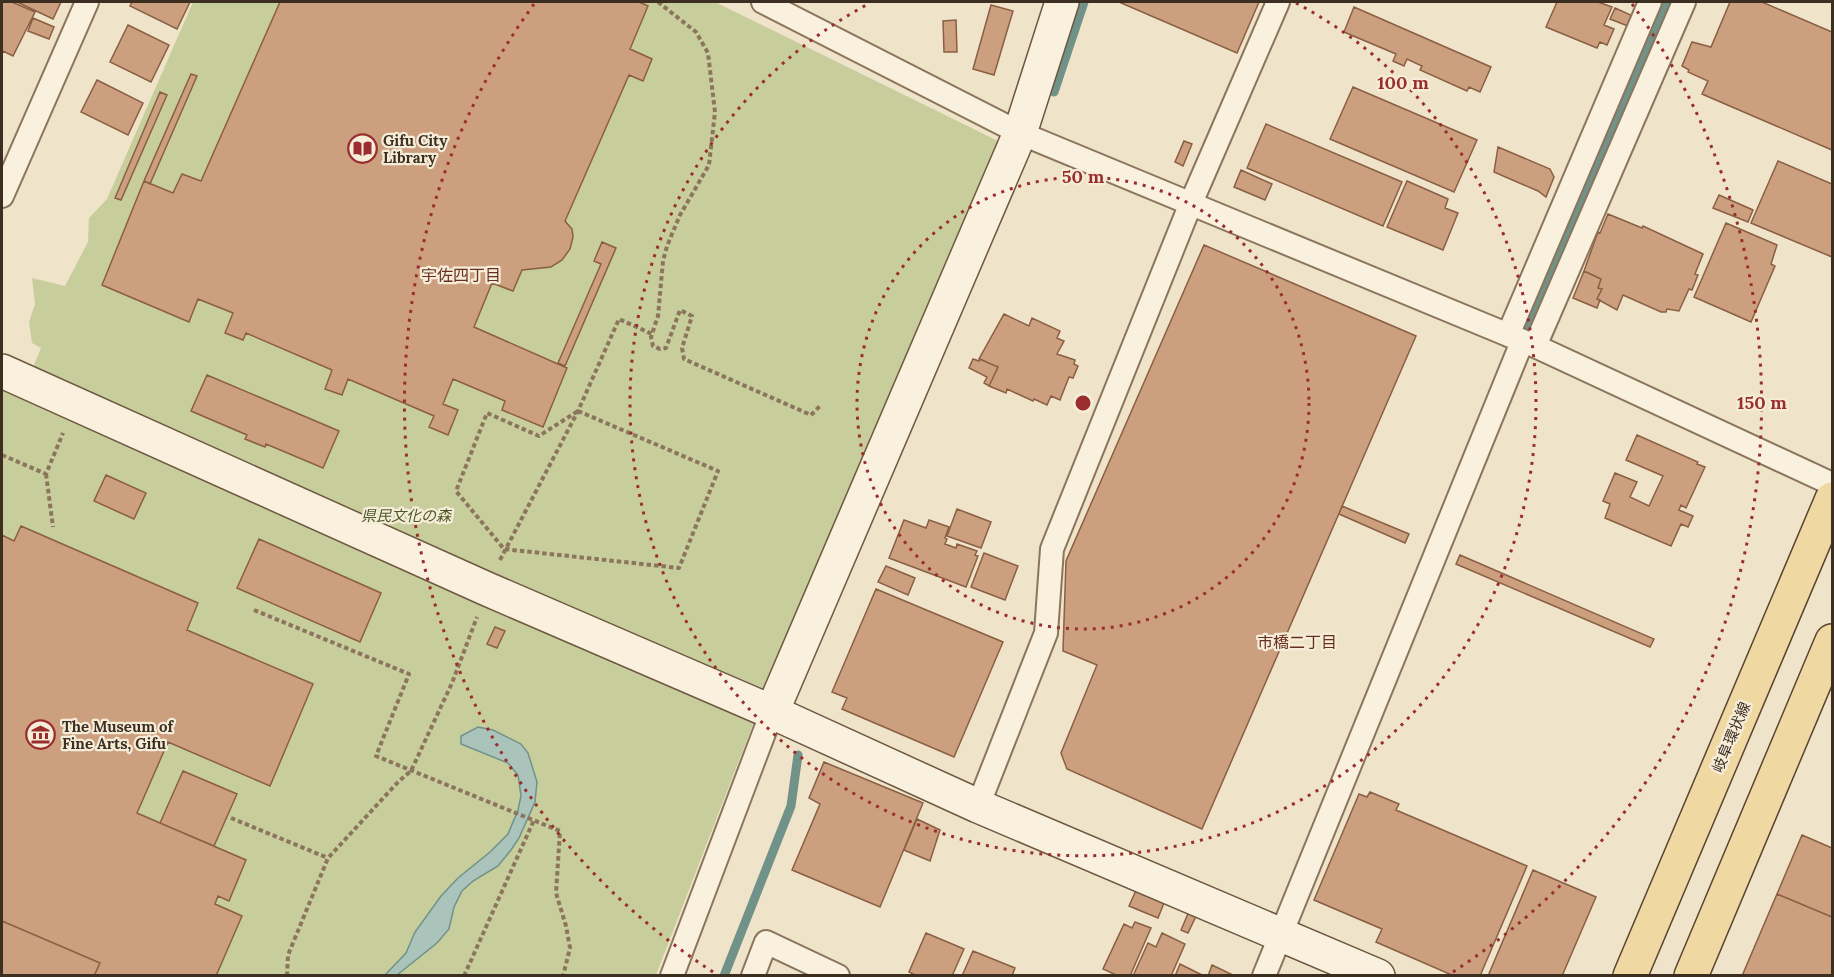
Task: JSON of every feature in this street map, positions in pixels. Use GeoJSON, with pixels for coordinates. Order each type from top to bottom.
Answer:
{"type":"FeatureCollection","features":[{"type":"Feature","properties":{"kind":"main road","name":"岐阜環状線"},"geometry":{"type":"LineString","coordinates":[[1630,975],[1833,500]]}},
{"type":"Feature","properties":{"kind":"main road"},"geometry":{"type":"LineString","coordinates":[[1691,975],[1833,641]]}},
{"type":"Feature","properties":{"kind":"street"},"geometry":{"type":"LineString","coordinates":[[2,196],[87,2]]}},
{"type":"Feature","properties":{"kind":"street"},"geometry":{"type":"LineString","coordinates":[[763,2],[1020,133],[1522,341],[1833,484]]}},
{"type":"Feature","properties":{"kind":"street"},"geometry":{"type":"LineString","coordinates":[[672,975],[772,712],[1020,133],[1062,2]]}},
{"type":"Feature","properties":{"kind":"street"},"geometry":{"type":"LineString","coordinates":[[978,806],[1046,633],[1052,549],[1191,203],[1278,2]]}},
{"type":"Feature","properties":{"kind":"street"},"geometry":{"type":"LineString","coordinates":[[1264,975],[1522,341],[1650,2]]}},
{"type":"Feature","properties":{"kind":"street"},"geometry":{"type":"LineString","coordinates":[[1522,341],[1684,2]]}},
{"type":"Feature","properties":{"kind":"street"},"geometry":{"type":"LineString","coordinates":[[2,371],[487,589],[772,712],[978,806],[1378,975]]}},
{"type":"Feature","properties":{"kind":"street"},"geometry":{"type":"LineString","coordinates":[[753,975],[766,942],[838,975]]}},
{"type":"Feature","properties":{"kind":"path"},"geometry":{"type":"LineString","coordinates":[[658,2],[696,32],[708,52],[715,112],[709,165],[680,215],[663,261],[658,316],[652,334],[653,346],[660,350],[666,348],[680,310],[692,316],[682,348],[684,358],[811,415],[820,406]]}},
{"type":"Feature","properties":{"kind":"path"},"geometry":{"type":"LineString","coordinates":[[287,975],[288,955],[328,858],[411,771],[452,683],[504,549],[578,411],[619,320],[652,334]]}},
{"type":"Feature","properties":{"kind":"path"},"geometry":{"type":"LineString","coordinates":[[53,527],[46,474],[75,404]]}},
{"type":"Feature","properties":{"kind":"path"},"geometry":{"type":"LineString","coordinates":[[578,411],[718,471],[679,568],[504,549],[456,491],[487,413],[539,436],[578,411]]}},
{"type":"Feature","properties":{"kind":"path"},"geometry":{"type":"LineString","coordinates":[[2,455],[46,474]]}},
{"type":"Feature","properties":{"kind":"path"},"geometry":{"type":"LineString","coordinates":[[254,610],[409,674],[376,756],[560,831],[556,893],[570,948],[563,975]]}},
{"type":"Feature","properties":{"kind":"path"},"geometry":{"type":"LineString","coordinates":[[231,818],[328,858]]}},
{"type":"Feature","properties":{"kind":"path"},"geometry":{"type":"LineString","coordinates":[[464,975],[534,820]]}},
{"type":"Feature","properties":{"kind":"green space","name":"県民文化の森"},"geometry":{"type":"Polygon","coordinates":[[[193,2],[715,2],[1000,142],[755,719],[656,975],[2,975],[2,377],[25,387],[41,348],[32,343],[29,322],[35,304],[32,278],[65,286],[88,242],[89,218],[107,199],[193,2]]]}},
{"type":"Feature","properties":{"kind":"water"},"geometry":{"type":"Polygon","coordinates":[[[478,727],[493,730],[521,744],[528,753],[537,782],[535,802],[519,838],[498,866],[473,881],[462,891],[454,907],[449,929],[437,943],[397,975],[385,975],[406,953],[415,932],[441,896],[508,834],[518,810],[521,796],[518,775],[508,763],[461,744],[461,736],[478,727]]]}},
{"type":"Feature","properties":{"kind":"building"},"geometry":{"type":"Polygon","coordinates":[[[2,2],[12,2],[35,12],[13,56],[3,51],[2,54],[2,2]]]}},
{"type":"Feature","properties":{"kind":"building"},"geometry":{"type":"Polygon","coordinates":[[[17,2],[61,2],[53,19],[17,2]]]}},
{"type":"Feature","properties":{"kind":"building"},"geometry":{"type":"Polygon","coordinates":[[[132,2],[190,2],[177,29],[130,6],[132,2]]]}},
{"type":"Feature","properties":{"kind":"building"},"geometry":{"type":"Polygon","coordinates":[[[280,2],[639,2],[648,6],[630,49],[652,59],[643,81],[629,75],[565,221],[572,229],[570,249],[562,260],[551,267],[522,270],[513,291],[492,283],[474,327],[567,368],[543,427],[502,410],[505,401],[453,379],[443,404],[458,410],[448,435],[429,427],[434,416],[348,379],[342,395],[325,389],[332,370],[246,333],[243,340],[225,333],[233,313],[198,299],[189,322],[102,285],[144,181],[173,193],[182,174],[201,181],[280,2]]]}},
{"type":"Feature","properties":{"kind":"building"},"geometry":{"type":"Polygon","coordinates":[[[1119,2],[1259,2],[1237,53],[1119,2]]]}},
{"type":"Feature","properties":{"kind":"building"},"geometry":{"type":"Polygon","coordinates":[[[1557,2],[1598,2],[1612,7],[1604,25],[1614,29],[1607,45],[1600,42],[1597,48],[1546,27],[1557,2]]]}},
{"type":"Feature","properties":{"kind":"building"},"geometry":{"type":"Polygon","coordinates":[[[1730,2],[1762,2],[1832,32],[1832,150],[1702,94],[1708,81],[1688,72],[1689,70],[1682,66],[1692,42],[1711,47],[1730,2]]]}},
{"type":"Feature","properties":{"kind":"building"},"geometry":{"type":"Polygon","coordinates":[[[991,5],[1013,11],[994,75],[973,69],[991,5]]]}},
{"type":"Feature","properties":{"kind":"building"},"geometry":{"type":"Polygon","coordinates":[[[1354,7],[1491,67],[1480,92],[1469,87],[1467,91],[1420,70],[1422,66],[1407,59],[1404,66],[1393,61],[1396,54],[1344,32],[1354,7]]]}},
{"type":"Feature","properties":{"kind":"building"},"geometry":{"type":"Polygon","coordinates":[[[1615,8],[1633,16],[1628,26],[1610,19],[1615,8]]]}},
{"type":"Feature","properties":{"kind":"building"},"geometry":{"type":"Polygon","coordinates":[[[33,18],[54,27],[49,39],[28,31],[33,18]]]}},
{"type":"Feature","properties":{"kind":"building"},"geometry":{"type":"Polygon","coordinates":[[[956,20],[957,52],[944,52],[943,21],[956,20]]]}},
{"type":"Feature","properties":{"kind":"building"},"geometry":{"type":"Polygon","coordinates":[[[128,25],[169,45],[151,82],[110,62],[128,25]]]}},
{"type":"Feature","properties":{"kind":"building"},"geometry":{"type":"Polygon","coordinates":[[[191,74],[197,76],[150,184],[144,181],[191,74]]]}},
{"type":"Feature","properties":{"kind":"building"},"geometry":{"type":"Polygon","coordinates":[[[97,80],[143,103],[128,135],[81,112],[97,80]]]}},
{"type":"Feature","properties":{"kind":"building"},"geometry":{"type":"Polygon","coordinates":[[[1353,87],[1477,140],[1454,192],[1330,139],[1353,87]]]}},
{"type":"Feature","properties":{"kind":"building"},"geometry":{"type":"Polygon","coordinates":[[[160,92],[167,95],[121,200],[115,198],[160,92]]]}},
{"type":"Feature","properties":{"kind":"building"},"geometry":{"type":"Polygon","coordinates":[[[1266,124],[1402,182],[1383,226],[1247,168],[1266,124]]]}},
{"type":"Feature","properties":{"kind":"building"},"geometry":{"type":"Polygon","coordinates":[[[1184,141],[1192,144],[1183,166],[1175,162],[1184,141]]]}},
{"type":"Feature","properties":{"kind":"building"},"geometry":{"type":"Polygon","coordinates":[[[1498,147],[1550,169],[1554,177],[1546,197],[1538,191],[1494,172],[1498,147]]]}},
{"type":"Feature","properties":{"kind":"building"},"geometry":{"type":"Polygon","coordinates":[[[1778,161],[1832,184],[1832,257],[1751,223],[1778,161]]]}},
{"type":"Feature","properties":{"kind":"building"},"geometry":{"type":"Polygon","coordinates":[[[1241,170],[1272,184],[1265,200],[1234,187],[1241,170]]]}},
{"type":"Feature","properties":{"kind":"building"},"geometry":{"type":"Polygon","coordinates":[[[1407,181],[1448,199],[1445,208],[1458,213],[1443,250],[1387,227],[1407,181]]]}},
{"type":"Feature","properties":{"kind":"building"},"geometry":{"type":"Polygon","coordinates":[[[1719,195],[1753,210],[1748,222],[1713,208],[1719,195]]]}},
{"type":"Feature","properties":{"kind":"building"},"geometry":{"type":"Polygon","coordinates":[[[1608,214],[1642,228],[1643,226],[1703,254],[1695,274],[1698,275],[1692,290],[1689,289],[1679,311],[1667,309],[1666,312],[1661,312],[1623,295],[1617,310],[1597,299],[1602,289],[1598,288],[1601,279],[1584,271],[1598,232],[1600,233],[1608,214]]]}},
{"type":"Feature","properties":{"kind":"building"},"geometry":{"type":"Polygon","coordinates":[[[1726,223],[1777,245],[1771,264],[1775,266],[1751,322],[1694,297],[1726,223]]]}},
{"type":"Feature","properties":{"kind":"building"},"geometry":{"type":"Polygon","coordinates":[[[602,242],[616,248],[565,366],[558,363],[601,264],[594,261],[602,242]]]}},
{"type":"Feature","properties":{"kind":"building"},"geometry":{"type":"Polygon","coordinates":[[[1204,245],[1416,336],[1202,829],[1067,769],[1061,753],[1097,665],[1063,651],[1066,561],[1204,245]]]}},
{"type":"Feature","properties":{"kind":"building"},"geometry":{"type":"Polygon","coordinates":[[[1584,271],[1601,279],[1598,288],[1602,289],[1597,299],[1600,300],[1597,308],[1573,298],[1584,271]]]}},
{"type":"Feature","properties":{"kind":"building"},"geometry":{"type":"Polygon","coordinates":[[[1004,314],[1029,326],[1032,318],[1060,331],[1057,338],[1064,341],[1057,354],[1075,360],[1074,364],[1078,366],[1073,378],[1069,377],[1060,400],[1051,396],[1047,405],[1007,389],[1006,393],[989,386],[998,367],[979,359],[1004,314]]]}},
{"type":"Feature","properties":{"kind":"building"},"geometry":{"type":"Polygon","coordinates":[[[973,359],[979,361],[980,359],[998,367],[989,386],[984,383],[987,377],[969,368],[973,359]]]}},
{"type":"Feature","properties":{"kind":"building"},"geometry":{"type":"Polygon","coordinates":[[[207,375],[339,431],[323,468],[266,444],[265,447],[245,439],[247,435],[191,411],[207,375]]]}},
{"type":"Feature","properties":{"kind":"building"},"geometry":{"type":"Polygon","coordinates":[[[1637,435],[1705,467],[1686,508],[1681,505],[1679,510],[1693,516],[1688,527],[1681,524],[1671,546],[1605,518],[1610,504],[1603,501],[1615,473],[1637,482],[1630,497],[1649,506],[1663,476],[1626,460],[1637,435]]]}},
{"type":"Feature","properties":{"kind":"building"},"geometry":{"type":"Polygon","coordinates":[[[106,475],[146,493],[134,519],[94,501],[106,475]]]}},
{"type":"Feature","properties":{"kind":"building"},"geometry":{"type":"Polygon","coordinates":[[[1342,506],[1409,534],[1405,543],[1339,514],[1342,506]]]}},
{"type":"Feature","properties":{"kind":"building"},"geometry":{"type":"Polygon","coordinates":[[[957,509],[991,522],[981,548],[947,536],[957,509]]]}},
{"type":"Feature","properties":{"kind":"building"},"geometry":{"type":"Polygon","coordinates":[[[904,520],[926,528],[929,520],[949,527],[945,544],[956,548],[957,544],[977,551],[975,555],[978,556],[966,587],[889,558],[904,520]]]}},
{"type":"Feature","properties":{"kind":"building"},"geometry":{"type":"Polygon","coordinates":[[[21,526],[198,603],[187,630],[313,684],[270,786],[168,742],[137,813],[246,860],[229,901],[218,896],[215,904],[242,916],[216,976],[94,976],[100,963],[2,921],[2,535],[14,541],[21,526]]]}},
{"type":"Feature","properties":{"kind":"building"},"geometry":{"type":"Polygon","coordinates":[[[259,539],[381,593],[360,642],[237,588],[259,539]]]}},
{"type":"Feature","properties":{"kind":"building"},"geometry":{"type":"Polygon","coordinates":[[[984,553],[1018,566],[1005,600],[971,587],[984,553]]]}},
{"type":"Feature","properties":{"kind":"building"},"geometry":{"type":"Polygon","coordinates":[[[1460,555],[1654,639],[1650,647],[1456,564],[1460,555]]]}},
{"type":"Feature","properties":{"kind":"building"},"geometry":{"type":"Polygon","coordinates":[[[886,566],[915,578],[908,595],[878,582],[886,566]]]}},
{"type":"Feature","properties":{"kind":"building"},"geometry":{"type":"Polygon","coordinates":[[[876,589],[1003,642],[954,757],[842,709],[847,698],[832,692],[876,589]]]}},
{"type":"Feature","properties":{"kind":"building"},"geometry":{"type":"Polygon","coordinates":[[[495,627],[505,631],[497,648],[487,644],[495,627]]]}},
{"type":"Feature","properties":{"kind":"building"},"geometry":{"type":"Polygon","coordinates":[[[824,762],[923,803],[880,907],[792,870],[820,804],[809,798],[824,762]]]}},
{"type":"Feature","properties":{"kind":"building"},"geometry":{"type":"Polygon","coordinates":[[[183,771],[237,794],[214,846],[160,823],[183,771]]]}},
{"type":"Feature","properties":{"kind":"building"},"geometry":{"type":"Polygon","coordinates":[[[1370,792],[1399,804],[1396,810],[1527,866],[1480,976],[1454,976],[1376,942],[1382,929],[1314,900],[1359,794],[1367,797],[1370,792]]]}},
{"type":"Feature","properties":{"kind":"building"},"geometry":{"type":"Polygon","coordinates":[[[917,819],[940,830],[930,861],[904,850],[917,819]]]}},
{"type":"Feature","properties":{"kind":"building"},"geometry":{"type":"Polygon","coordinates":[[[1802,835],[1832,848],[1832,917],[1777,894],[1802,835]]]}},
{"type":"Feature","properties":{"kind":"building"},"geometry":{"type":"Polygon","coordinates":[[[1533,870],[1596,897],[1562,976],[1488,976],[1533,870]]]}},
{"type":"Feature","properties":{"kind":"building"},"geometry":{"type":"Polygon","coordinates":[[[1138,886],[1166,898],[1158,918],[1129,906],[1138,886]]]}},
{"type":"Feature","properties":{"kind":"building"},"geometry":{"type":"Polygon","coordinates":[[[1777,894],[1832,917],[1832,976],[1742,976],[1777,894]]]}},
{"type":"Feature","properties":{"kind":"building"},"geometry":{"type":"Polygon","coordinates":[[[1190,909],[1198,912],[1188,933],[1181,930],[1190,909]]]}},
{"type":"Feature","properties":{"kind":"building"},"geometry":{"type":"Polygon","coordinates":[[[2,921],[100,963],[94,976],[2,976],[2,921]]]}},
{"type":"Feature","properties":{"kind":"building"},"geometry":{"type":"Polygon","coordinates":[[[1135,922],[1151,928],[1130,976],[1118,976],[1103,969],[1124,924],[1132,928],[1135,922]]]}},
{"type":"Feature","properties":{"kind":"building"},"geometry":{"type":"Polygon","coordinates":[[[926,933],[964,949],[952,976],[917,976],[909,972],[926,933]]]}},
{"type":"Feature","properties":{"kind":"building"},"geometry":{"type":"Polygon","coordinates":[[[1162,933],[1185,944],[1171,976],[1133,976],[1148,943],[1156,947],[1162,933]]]}},
{"type":"Feature","properties":{"kind":"building"},"geometry":{"type":"Polygon","coordinates":[[[973,951],[1015,968],[1012,976],[962,976],[973,951]]]}},
{"type":"Feature","properties":{"kind":"building"},"geometry":{"type":"Polygon","coordinates":[[[1180,964],[1204,976],[1175,976],[1180,964]]]}},
{"type":"Feature","properties":{"kind":"building"},"geometry":{"type":"Polygon","coordinates":[[[1212,965],[1231,974],[1230,976],[1208,976],[1212,965]]]}},
{"type":"Feature","properties":{"kind":"waterway"},"geometry":{"type":"LineString","coordinates":[[1054,92],[1084,2]]}},
{"type":"Feature","properties":{"kind":"waterway"},"geometry":{"type":"LineString","coordinates":[[1528,328],[1668,2]]}},
{"type":"Feature","properties":{"kind":"waterway"},"geometry":{"type":"LineString","coordinates":[[724,976],[791,806],[798,755]]}},
{"type":"Feature","properties":{"kind":"place","name":"Gifu City Library"},"geometry":{"type":"Point","coordinates":[362,149]}},
{"type":"Feature","properties":{"kind":"place","name":"The Museum of Fine Arts, Gifu"},"geometry":{"type":"Point","coordinates":[41,735]}},
{"type":"Feature","properties":{"kind":"district","name":"宇佐四丁目"},"geometry":{"type":"Point","coordinates":[461,275]}},
{"type":"Feature","properties":{"kind":"district","name":"市橋二丁目"},"geometry":{"type":"Point","coordinates":[1297,642]}}]}
